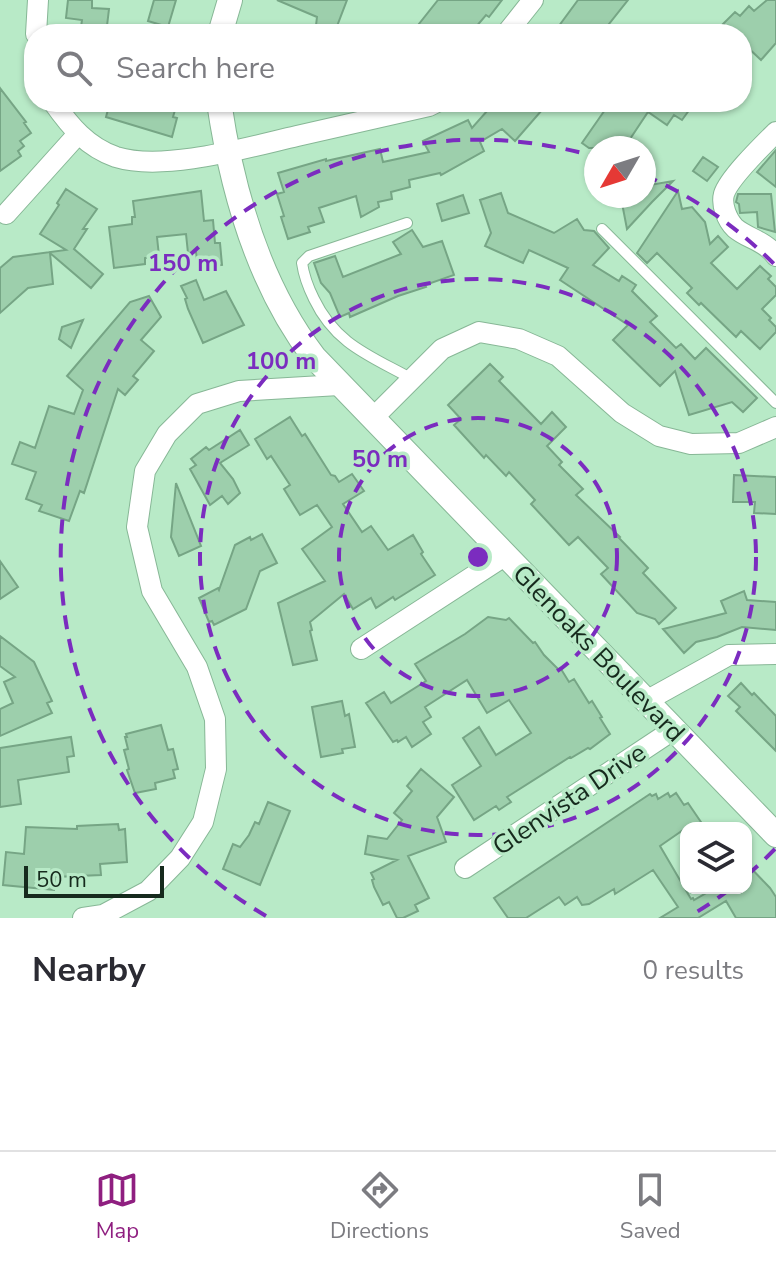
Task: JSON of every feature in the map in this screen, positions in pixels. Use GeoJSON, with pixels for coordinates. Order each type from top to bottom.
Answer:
{"type":"FeatureCollection","features":[{"type":"Feature","properties":{"kind":"street"},"geometry":{"type":"LineString","coordinates":[[37,24],[38,0]]}},
{"type":"Feature","properties":{"kind":"street"},"geometry":{"type":"LineString","coordinates":[[223,24],[230,0]]}},
{"type":"Feature","properties":{"kind":"street"},"geometry":{"type":"LineString","coordinates":[[514,24],[533,0]]}},
{"type":"Feature","properties":{"kind":"street"},"geometry":{"type":"LineString","coordinates":[[61,112],[78,134],[100,150],[120,158],[153,161],[182,160],[226,152],[403,112]]}},
{"type":"Feature","properties":{"kind":"street","name":"Glenoaks Boulevard"},"geometry":{"type":"LineString","coordinates":[[220,112],[226,152],[254,244],[296,334],[339,385],[776,835]]}},
{"type":"Feature","properties":{"kind":"street"},"geometry":{"type":"LineString","coordinates":[[776,132],[730,183],[724,195],[724,211],[735,228],[770,248],[776,256]]}},
{"type":"Feature","properties":{"kind":"street"},"geometry":{"type":"LineString","coordinates":[[6,214],[78,134]]}},
{"type":"Feature","properties":{"kind":"street"},"geometry":{"type":"LineString","coordinates":[[373,418],[442,349],[479,332],[519,339],[558,356],[622,413],[659,436],[691,444],[739,443],[776,427]]}},
{"type":"Feature","properties":{"kind":"street"},"geometry":{"type":"LineString","coordinates":[[83,918],[103,915],[148,891],[180,858],[203,822],[216,769],[215,719],[197,667],[152,591],[137,527],[145,471],[167,434],[197,404],[239,391],[339,385]]}},
{"type":"Feature","properties":{"kind":"street"},"geometry":{"type":"LineString","coordinates":[[361,649],[506,555]]}},
{"type":"Feature","properties":{"kind":"street","name":"Glenvista Drive"},"geometry":{"type":"LineString","coordinates":[[646,701],[729,655],[776,654]]}},
{"type":"Feature","properties":{"kind":"street","name":"Glenvista Drive"},"geometry":{"type":"LineString","coordinates":[[465,868],[673,730]]}},
{"type":"Feature","properties":{"kind":"lane"},"geometry":{"type":"LineString","coordinates":[[407,223],[309,256],[302,263],[304,277],[331,328],[351,345],[412,379]]}},
{"type":"Feature","properties":{"kind":"lane"},"geometry":{"type":"LineString","coordinates":[[602,229],[776,403]]}},
{"type":"Feature","properties":{"kind":"building"},"geometry":{"type":"Polygon","coordinates":[[[68,0],[92,0],[92,8],[109,9],[107,24],[81,24],[82,20],[66,18],[68,0]]]}},
{"type":"Feature","properties":{"kind":"building"},"geometry":{"type":"Polygon","coordinates":[[[154,0],[176,0],[169,24],[148,21],[154,0]]]}},
{"type":"Feature","properties":{"kind":"building"},"geometry":{"type":"Polygon","coordinates":[[[277,0],[347,0],[338,24],[316,24],[317,17],[277,0]]]}},
{"type":"Feature","properties":{"kind":"building"},"geometry":{"type":"Polygon","coordinates":[[[438,0],[502,0],[489,17],[486,15],[478,24],[419,24],[438,0]]]}},
{"type":"Feature","properties":{"kind":"building"},"geometry":{"type":"Polygon","coordinates":[[[578,0],[628,0],[609,24],[560,24],[578,0]]]}},
{"type":"Feature","properties":{"kind":"building"},"geometry":{"type":"Polygon","coordinates":[[[767,0],[776,0],[776,43],[761,60],[752,51],[752,24],[723,24],[735,12],[740,16],[749,6],[754,11],[767,0]]]}},
{"type":"Feature","properties":{"kind":"building"},"geometry":{"type":"Polygon","coordinates":[[[0,88],[31,133],[20,141],[24,146],[18,151],[21,156],[0,171],[0,88]]]}},
{"type":"Feature","properties":{"kind":"building"},"geometry":{"type":"Polygon","coordinates":[[[107,112],[174,112],[173,117],[177,118],[172,137],[106,117],[107,112]]]}},
{"type":"Feature","properties":{"kind":"building"},"geometry":{"type":"Polygon","coordinates":[[[486,112],[540,112],[515,141],[502,129],[480,142],[484,151],[441,175],[409,180],[410,187],[391,192],[392,199],[378,202],[379,207],[361,217],[356,196],[319,208],[324,222],[308,227],[310,232],[288,239],[277,194],[284,192],[278,173],[326,159],[380,149],[383,162],[429,152],[423,141],[468,120],[472,128],[486,112]]]}},
{"type":"Feature","properties":{"kind":"building"},"geometry":{"type":"Polygon","coordinates":[[[604,112],[648,112],[632,136],[587,136],[604,112]]]}},
{"type":"Feature","properties":{"kind":"building"},"geometry":{"type":"Polygon","coordinates":[[[648,112],[688,112],[682,120],[674,115],[667,125],[648,112]]]}},
{"type":"Feature","properties":{"kind":"building"},"geometry":{"type":"Polygon","coordinates":[[[776,150],[776,187],[757,172],[776,150]]]}},
{"type":"Feature","properties":{"kind":"building"},"geometry":{"type":"Polygon","coordinates":[[[703,157],[718,167],[707,181],[693,171],[703,157]]]}},
{"type":"Feature","properties":{"kind":"building"},"geometry":{"type":"Polygon","coordinates":[[[673,181],[656,198],[656,184],[673,181]]]}},
{"type":"Feature","properties":{"kind":"building"},"geometry":{"type":"Polygon","coordinates":[[[66,189],[97,209],[74,249],[103,274],[91,288],[50,253],[53,284],[28,288],[0,313],[0,268],[13,257],[66,250],[40,234],[66,189]]]}},
{"type":"Feature","properties":{"kind":"building"},"geometry":{"type":"Polygon","coordinates":[[[201,191],[204,221],[213,220],[215,243],[220,243],[222,265],[198,268],[196,252],[188,253],[186,234],[157,237],[159,256],[145,258],[145,264],[114,268],[109,227],[132,224],[132,217],[135,217],[133,201],[201,191]]]}},
{"type":"Feature","properties":{"kind":"building"},"geometry":{"type":"Polygon","coordinates":[[[678,191],[682,209],[692,207],[705,222],[710,244],[718,236],[728,247],[711,263],[737,289],[760,266],[771,276],[768,279],[776,287],[776,295],[762,309],[771,318],[769,320],[776,327],[776,332],[760,349],[741,331],[736,337],[701,303],[699,305],[687,293],[692,288],[657,253],[647,263],[637,253],[678,191]]]}},
{"type":"Feature","properties":{"kind":"building"},"geometry":{"type":"Polygon","coordinates":[[[501,193],[508,213],[554,233],[577,219],[584,230],[594,231],[609,248],[593,265],[619,281],[622,276],[636,285],[632,291],[657,316],[650,322],[676,348],[681,344],[695,359],[706,348],[757,398],[743,412],[732,402],[689,415],[675,371],[660,386],[613,340],[628,325],[560,280],[568,268],[529,250],[523,263],[485,246],[491,233],[480,200],[501,193]]]}},
{"type":"Feature","properties":{"kind":"building"},"geometry":{"type":"Polygon","coordinates":[[[738,194],[771,194],[775,232],[758,227],[757,212],[740,213],[736,202],[738,194]]]}},
{"type":"Feature","properties":{"kind":"building"},"geometry":{"type":"Polygon","coordinates":[[[463,195],[469,213],[442,221],[437,204],[463,195]]]}},
{"type":"Feature","properties":{"kind":"building"},"geometry":{"type":"Polygon","coordinates":[[[623,208],[646,208],[627,229],[623,208]]]}},
{"type":"Feature","properties":{"kind":"building"},"geometry":{"type":"Polygon","coordinates":[[[412,230],[423,247],[442,241],[454,275],[350,317],[349,313],[340,317],[314,263],[335,256],[343,277],[401,254],[393,242],[412,230]]]}},
{"type":"Feature","properties":{"kind":"building"},"geometry":{"type":"Polygon","coordinates":[[[196,280],[204,300],[226,291],[244,325],[203,343],[181,286],[196,280]]]}},
{"type":"Feature","properties":{"kind":"building"},"geometry":{"type":"Polygon","coordinates":[[[149,296],[161,317],[141,340],[154,351],[133,376],[138,380],[125,395],[118,389],[84,493],[80,491],[69,521],[39,511],[42,505],[26,499],[36,472],[12,464],[20,442],[35,448],[49,406],[74,414],[83,390],[67,376],[130,302],[149,296]]]}},
{"type":"Feature","properties":{"kind":"building"},"geometry":{"type":"Polygon","coordinates":[[[83,320],[71,348],[59,339],[62,327],[83,320]]]}},
{"type":"Feature","properties":{"kind":"building"},"geometry":{"type":"Polygon","coordinates":[[[490,364],[503,377],[499,381],[541,424],[552,412],[566,427],[547,446],[562,462],[559,465],[583,489],[576,495],[648,568],[643,573],[676,608],[659,624],[655,619],[637,613],[601,574],[608,568],[578,537],[569,545],[531,504],[535,500],[509,472],[506,476],[486,455],[484,458],[454,425],[461,419],[448,405],[490,364]]]}},
{"type":"Feature","properties":{"kind":"building"},"geometry":{"type":"Polygon","coordinates":[[[290,417],[302,436],[305,434],[331,475],[339,482],[352,474],[364,491],[343,504],[362,532],[371,526],[388,550],[413,535],[435,575],[376,608],[371,598],[353,609],[344,594],[310,622],[317,660],[293,665],[278,603],[325,581],[302,549],[332,527],[317,505],[300,515],[284,489],[290,485],[271,456],[267,459],[255,439],[290,417]]]}},
{"type":"Feature","properties":{"kind":"building"},"geometry":{"type":"Polygon","coordinates":[[[240,430],[249,445],[220,463],[240,493],[228,504],[222,496],[210,505],[190,469],[196,465],[191,459],[206,447],[209,450],[240,430]]]}},
{"type":"Feature","properties":{"kind":"building"},"geometry":{"type":"Polygon","coordinates":[[[734,475],[776,477],[776,514],[754,513],[755,502],[733,502],[734,475]]]}},
{"type":"Feature","properties":{"kind":"building"},"geometry":{"type":"Polygon","coordinates":[[[176,483],[201,546],[179,556],[171,537],[176,483]]]}},
{"type":"Feature","properties":{"kind":"building"},"geometry":{"type":"Polygon","coordinates":[[[262,534],[277,563],[260,571],[246,609],[214,625],[212,621],[209,622],[199,598],[219,590],[235,545],[262,534]]]}},
{"type":"Feature","properties":{"kind":"building"},"geometry":{"type":"Polygon","coordinates":[[[0,561],[18,587],[0,599],[0,561]]]}},
{"type":"Feature","properties":{"kind":"building"},"geometry":{"type":"Polygon","coordinates":[[[744,591],[747,600],[776,602],[776,630],[742,627],[696,642],[684,653],[663,629],[726,613],[721,601],[744,591]]]}},
{"type":"Feature","properties":{"kind":"building"},"geometry":{"type":"Polygon","coordinates":[[[488,617],[509,618],[561,669],[569,682],[574,679],[589,703],[592,701],[610,734],[507,797],[511,802],[499,810],[496,806],[474,820],[452,785],[481,766],[463,738],[479,727],[496,755],[531,733],[509,700],[487,713],[467,680],[425,707],[431,717],[423,722],[431,734],[412,747],[406,737],[393,742],[366,703],[384,692],[391,703],[426,681],[415,664],[488,617]]]}},
{"type":"Feature","properties":{"kind":"building"},"geometry":{"type":"Polygon","coordinates":[[[0,636],[34,662],[52,701],[47,703],[52,713],[0,736],[0,709],[13,703],[4,682],[15,677],[0,666],[0,636]]]}},
{"type":"Feature","properties":{"kind":"building"},"geometry":{"type":"Polygon","coordinates":[[[741,683],[776,716],[776,751],[736,711],[740,707],[728,696],[741,683]]]}},
{"type":"Feature","properties":{"kind":"building"},"geometry":{"type":"Polygon","coordinates":[[[342,701],[345,716],[349,714],[355,747],[321,757],[312,707],[342,701]]]}},
{"type":"Feature","properties":{"kind":"building"},"geometry":{"type":"Polygon","coordinates":[[[161,725],[168,750],[173,749],[178,769],[173,770],[175,778],[155,783],[156,789],[135,793],[127,770],[124,750],[128,749],[126,734],[161,725]]]}},
{"type":"Feature","properties":{"kind":"building"},"geometry":{"type":"Polygon","coordinates":[[[71,737],[74,756],[67,757],[69,772],[18,780],[21,804],[0,807],[0,748],[71,737]]]}},
{"type":"Feature","properties":{"kind":"building"},"geometry":{"type":"Polygon","coordinates":[[[421,769],[454,797],[437,817],[446,842],[408,856],[429,898],[415,905],[418,911],[397,918],[389,902],[383,905],[371,873],[397,860],[365,854],[368,836],[387,839],[402,820],[394,813],[412,791],[407,786],[421,769]]]}},
{"type":"Feature","properties":{"kind":"building"},"geometry":{"type":"Polygon","coordinates":[[[668,793],[670,797],[676,793],[684,805],[688,803],[701,822],[680,822],[680,832],[660,846],[680,880],[680,894],[688,894],[694,900],[704,894],[752,894],[752,869],[776,897],[776,918],[736,918],[726,901],[698,918],[660,918],[678,907],[653,870],[615,894],[614,889],[589,904],[582,905],[577,897],[565,905],[559,897],[526,918],[508,918],[494,898],[650,794],[656,794],[658,799],[668,793]]]}},
{"type":"Feature","properties":{"kind":"building"},"geometry":{"type":"Polygon","coordinates":[[[268,802],[290,811],[260,885],[223,869],[233,844],[240,847],[255,822],[259,824],[268,802]]]}},
{"type":"Feature","properties":{"kind":"building"},"geometry":{"type":"Polygon","coordinates":[[[118,824],[119,830],[125,829],[127,862],[100,864],[101,875],[55,877],[54,890],[3,885],[6,852],[24,854],[26,827],[77,829],[77,826],[118,824]]]}}]}
